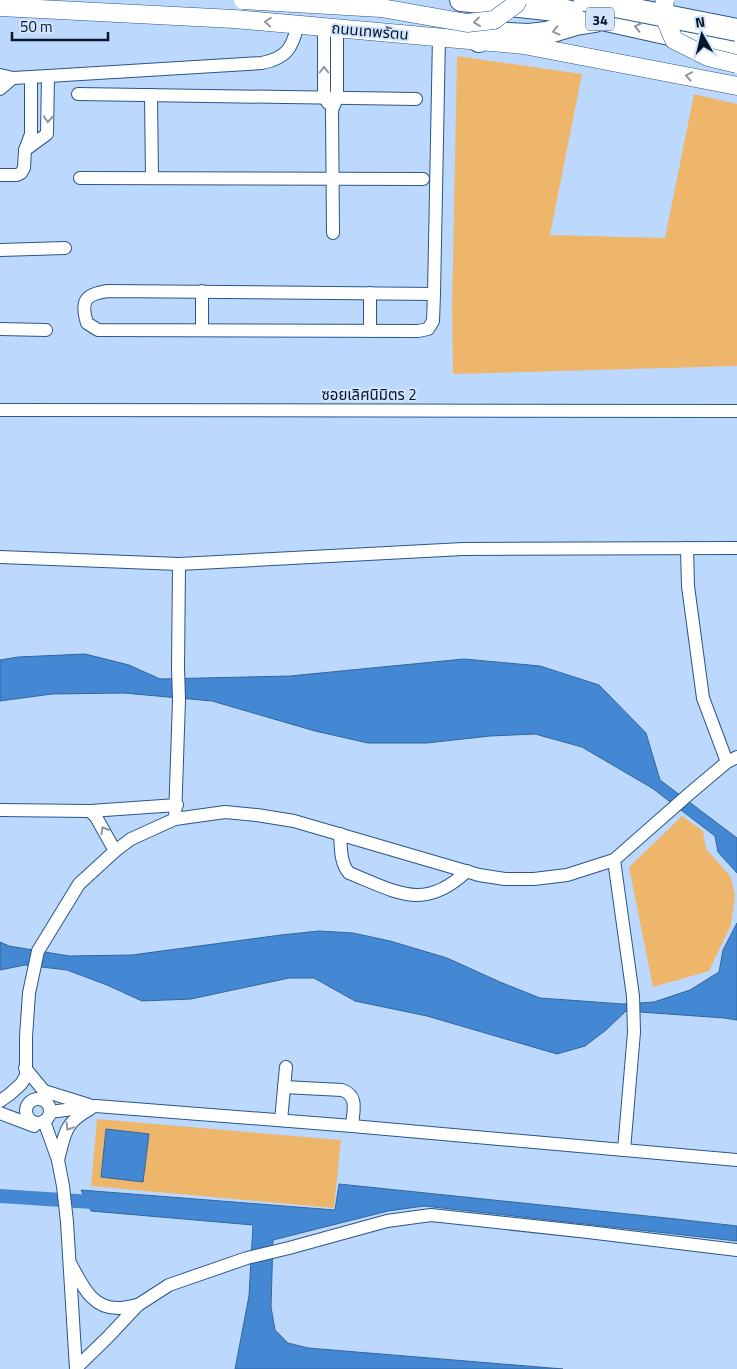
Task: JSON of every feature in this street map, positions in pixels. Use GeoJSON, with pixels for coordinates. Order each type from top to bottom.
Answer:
{"type":"FeatureCollection","features":[{"type":"Feature","properties":{"kind":"highway","name":"34"},"geometry":{"type":"LineString","coordinates":[[461,0],[566,11],[737,48]]}},
{"type":"Feature","properties":{"kind":"highway"},"geometry":{"type":"LineString","coordinates":[[585,0],[737,30]]}},
{"type":"Feature","properties":{"kind":"highway"},"geometry":{"type":"LineString","coordinates":[[646,0],[737,19]]}},
{"type":"Feature","properties":{"kind":"highway"},"geometry":{"type":"LineString","coordinates":[[479,41],[492,34],[546,34],[576,24],[604,20]]}},
{"type":"Feature","properties":{"kind":"main road"},"geometry":{"type":"LineString","coordinates":[[242,0],[381,8],[467,23],[494,20],[516,4],[518,0]]}},
{"type":"Feature","properties":{"kind":"main road"},"geometry":{"type":"LineString","coordinates":[[665,0],[663,14],[674,40],[708,57],[737,64]]}},
{"type":"Feature","properties":{"kind":"main road","name":"ถนนเทพรัตน"},"geometry":{"type":"LineString","coordinates":[[0,7],[234,19],[524,45],[737,86]]}},
{"type":"Feature","properties":{"kind":"street"},"geometry":{"type":"LineString","coordinates":[[0,89],[6,77],[262,63],[277,60],[288,51],[294,41],[298,25]]}},
{"type":"Feature","properties":{"kind":"street"},"geometry":{"type":"LineString","coordinates":[[330,28],[324,97],[332,110]]}},
{"type":"Feature","properties":{"kind":"street"},"geometry":{"type":"LineString","coordinates":[[330,28],[338,98],[332,110],[333,233]]}},
{"type":"Feature","properties":{"kind":"street"},"geometry":{"type":"LineString","coordinates":[[434,294],[108,291],[94,293],[85,300],[83,311],[86,323],[98,330],[418,331],[428,329],[433,321],[434,294],[439,37]]}},
{"type":"Feature","properties":{"kind":"street"},"geometry":{"type":"LineString","coordinates":[[25,150],[47,134],[48,76]]}},
{"type":"Feature","properties":{"kind":"street"},"geometry":{"type":"LineString","coordinates":[[0,175],[21,173],[24,168],[25,150],[31,134],[31,77]]}},
{"type":"Feature","properties":{"kind":"street"},"geometry":{"type":"LineString","coordinates":[[78,94],[416,99]]}},
{"type":"Feature","properties":{"kind":"street"},"geometry":{"type":"LineString","coordinates":[[152,95],[152,178]]}},
{"type":"Feature","properties":{"kind":"street"},"geometry":{"type":"LineString","coordinates":[[80,178],[423,179]]}},
{"type":"Feature","properties":{"kind":"street"},"geometry":{"type":"LineString","coordinates":[[0,250],[65,248]]}},
{"type":"Feature","properties":{"kind":"street"},"geometry":{"type":"LineString","coordinates":[[202,291],[202,330]]}},
{"type":"Feature","properties":{"kind":"street"},"geometry":{"type":"LineString","coordinates":[[370,293],[370,331]]}},
{"type":"Feature","properties":{"kind":"street"},"geometry":{"type":"LineString","coordinates":[[0,329],[46,330]]}},
{"type":"Feature","properties":{"kind":"street","name":"ซอยเลิศนิมิตร 2"},"geometry":{"type":"LineString","coordinates":[[0,410],[737,411]]}},
{"type":"Feature","properties":{"kind":"street"},"geometry":{"type":"LineString","coordinates":[[94,1106],[47,1117],[35,1122],[30,1120],[25,1072],[29,993],[36,958],[41,946],[79,884],[131,839],[176,819],[224,812],[257,815],[294,821],[467,871],[505,879],[534,880],[567,875],[614,860],[664,815],[732,759],[703,698],[688,586],[687,548]]}},
{"type":"Feature","properties":{"kind":"street"},"geometry":{"type":"LineString","coordinates":[[0,557],[179,564],[463,549],[737,548]]}},
{"type":"Feature","properties":{"kind":"street"},"geometry":{"type":"LineString","coordinates":[[176,819],[180,700],[178,668],[179,564]]}},
{"type":"Feature","properties":{"kind":"street"},"geometry":{"type":"LineString","coordinates":[[0,810],[90,811],[177,805]]}},
{"type":"Feature","properties":{"kind":"street"},"geometry":{"type":"LineString","coordinates":[[90,811],[96,817],[115,851]]}},
{"type":"Feature","properties":{"kind":"street"},"geometry":{"type":"LineString","coordinates":[[340,834],[343,863],[350,873],[400,894],[420,896],[439,891],[453,884],[467,871]]}},
{"type":"Feature","properties":{"kind":"street"},"geometry":{"type":"LineString","coordinates":[[614,860],[633,996],[634,1032],[624,1150]]}},
{"type":"Feature","properties":{"kind":"street"},"geometry":{"type":"LineString","coordinates":[[281,1120],[286,1067]]}},
{"type":"Feature","properties":{"kind":"street"},"geometry":{"type":"LineString","coordinates":[[0,1101],[21,1084],[25,1072]]}},
{"type":"Feature","properties":{"kind":"street"},"geometry":{"type":"LineString","coordinates":[[25,1072],[44,1091],[94,1106],[281,1120],[737,1160]]}},
{"type":"Feature","properties":{"kind":"street"},"geometry":{"type":"LineString","coordinates":[[284,1087],[342,1090],[349,1093],[353,1097],[354,1103],[352,1126]]}},
{"type":"Feature","properties":{"kind":"street"},"geometry":{"type":"LineString","coordinates":[[0,1112],[29,1106],[36,1099],[46,1102],[49,1106],[47,1117],[63,1186],[67,1222],[76,1369]]}},
{"type":"Feature","properties":{"kind":"street"},"geometry":{"type":"LineString","coordinates":[[57,1156],[69,1124],[77,1116],[94,1106]]}},
{"type":"Feature","properties":{"kind":"street"},"geometry":{"type":"LineString","coordinates":[[0,1112],[40,1130],[57,1156]]}},
{"type":"Feature","properties":{"kind":"street"},"geometry":{"type":"LineString","coordinates":[[76,1369],[138,1305],[169,1284],[247,1258],[387,1221],[431,1215],[737,1250]]}},
{"type":"Feature","properties":{"kind":"street"},"geometry":{"type":"LineString","coordinates":[[69,1261],[88,1295],[102,1306],[118,1308],[138,1305]]}},
{"type":"Feature","properties":{"kind":"shaded area"},"geometry":{"type":"Polygon","coordinates":[[[457,56],[582,74],[550,235],[665,238],[694,94],[737,104],[737,366],[453,374],[452,309],[457,56]]]}},
{"type":"Feature","properties":{"kind":"shaded area"},"geometry":{"type":"Polygon","coordinates":[[[682,816],[703,831],[706,849],[731,877],[735,896],[731,925],[709,971],[653,987],[629,867],[682,816]]]}},
{"type":"Feature","properties":{"kind":"shaded area"},"geometry":{"type":"Polygon","coordinates":[[[97,1119],[341,1140],[334,1208],[91,1186],[97,1119]]]}},
{"type":"Feature","properties":{"kind":"water"},"geometry":{"type":"Polygon","coordinates":[[[85,654],[129,665],[160,679],[290,676],[464,659],[540,666],[599,685],[646,733],[660,780],[737,838],[737,873],[718,852],[715,836],[652,788],[582,747],[535,734],[490,736],[427,743],[368,743],[315,731],[212,701],[124,693],[52,694],[0,701],[0,660],[18,657],[85,654]]]}},
{"type":"Feature","properties":{"kind":"water"},"geometry":{"type":"Polygon","coordinates":[[[737,923],[737,1020],[626,1011],[585,1046],[557,1054],[427,1016],[355,1001],[314,978],[289,978],[191,999],[142,1001],[67,970],[25,965],[0,970],[0,942],[9,946],[69,956],[132,955],[319,931],[353,933],[390,941],[447,958],[540,998],[623,1004],[654,1002],[690,990],[719,972],[723,950],[737,923]]]}},
{"type":"Feature","properties":{"kind":"water"},"geometry":{"type":"Polygon","coordinates":[[[106,1129],[149,1134],[143,1182],[101,1177],[106,1129]]]}},
{"type":"Feature","properties":{"kind":"water"},"geometry":{"type":"Polygon","coordinates":[[[339,1184],[737,1226],[737,1241],[424,1206],[388,1211],[273,1240],[271,1307],[275,1330],[288,1343],[308,1348],[563,1369],[235,1369],[249,1296],[253,1225],[91,1211],[81,1190],[335,1210],[339,1184]]]}},
{"type":"Feature","properties":{"kind":"waterway"},"geometry":{"type":"LineString","coordinates":[[0,1196],[93,1202]]}}]}
